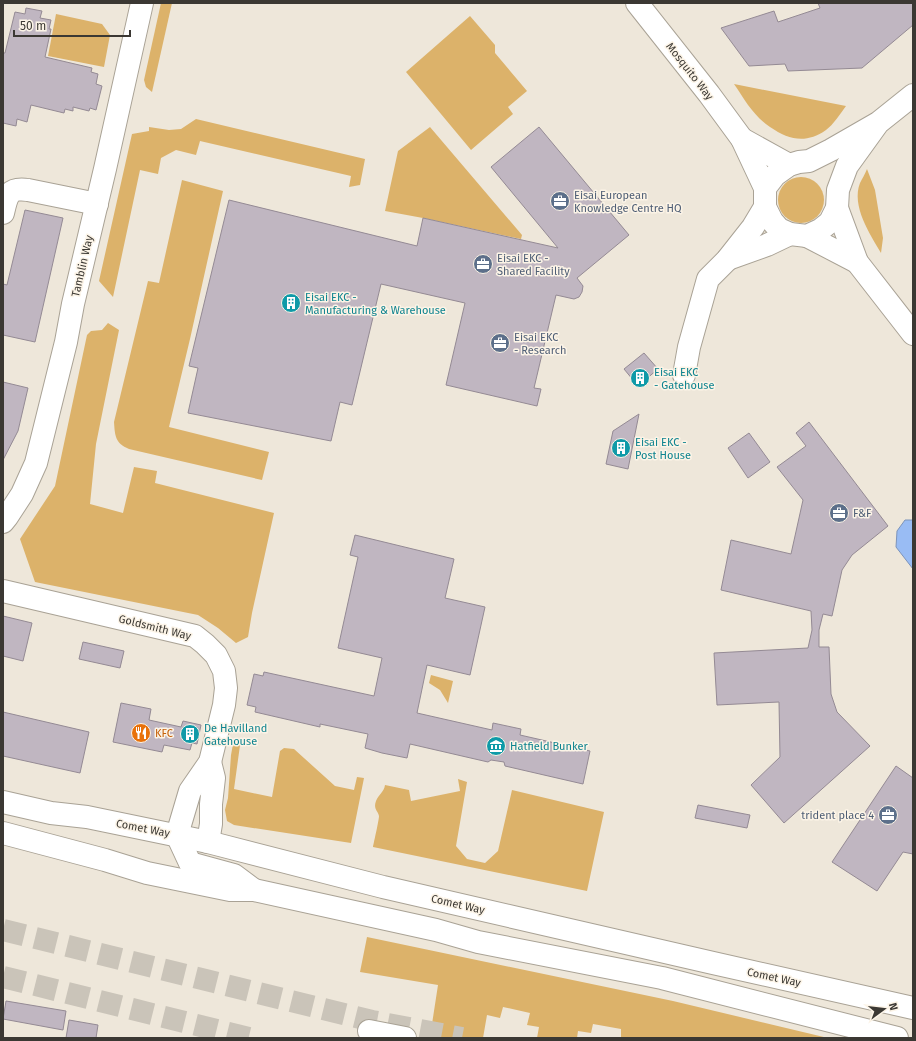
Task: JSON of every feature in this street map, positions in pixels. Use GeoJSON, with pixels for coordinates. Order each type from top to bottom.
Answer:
{"type":"FeatureCollection","features":[{"type":"Feature","properties":{"kind":"street","name":"Tamblin Way"},"geometry":{"type":"LineString","coordinates":[[3,522],[22,494],[36,462],[66,342],[142,3]]}},
{"type":"Feature","properties":{"kind":"street","name":"Mosquito Way"},"geometry":{"type":"LineString","coordinates":[[637,3],[709,94],[742,139],[765,197]]}},
{"type":"Feature","properties":{"kind":"street"},"geometry":{"type":"LineString","coordinates":[[684,375],[689,347],[708,279],[727,260],[753,227],[775,175],[799,163],[832,150],[878,123],[913,95]]}},
{"type":"Feature","properties":{"kind":"street"},"geometry":{"type":"LineString","coordinates":[[727,260],[767,244],[820,230],[830,222],[847,166],[878,123]]}},
{"type":"Feature","properties":{"kind":"street","name":"Mosquito Way"},"geometry":{"type":"LineString","coordinates":[[742,139],[799,163]]}},
{"type":"Feature","properties":{"kind":"street"},"geometry":{"type":"LineString","coordinates":[[799,163],[823,168],[831,177],[856,262],[913,334]]}},
{"type":"Feature","properties":{"kind":"street"},"geometry":{"type":"LineString","coordinates":[[3,212],[6,199],[10,193],[15,190],[22,189],[96,204]]}},
{"type":"Feature","properties":{"kind":"street"},"geometry":{"type":"LineString","coordinates":[[765,197],[772,221],[779,228],[798,235],[856,262]]}},
{"type":"Feature","properties":{"kind":"street","name":"Goldsmith Way"},"geometry":{"type":"LineString","coordinates":[[3,591],[195,636],[216,655],[224,671],[226,688],[224,705],[210,762],[190,791],[177,835]]}},
{"type":"Feature","properties":{"kind":"street","name":"Goldsmith Way"},"geometry":{"type":"LineString","coordinates":[[208,842],[214,778],[210,762]]}},
{"type":"Feature","properties":{"kind":"street","name":"Comet Way"},"geometry":{"type":"LineString","coordinates":[[3,802],[51,813],[87,817],[208,842],[383,887],[706,962],[913,1008]]}},
{"type":"Feature","properties":{"kind":"street"},"geometry":{"type":"LineString","coordinates":[[3,834],[158,875],[230,890],[254,890],[436,930],[478,942],[662,978],[897,1038]]}},
{"type":"Feature","properties":{"kind":"street"},"geometry":{"type":"LineString","coordinates":[[177,835],[190,863],[234,875],[254,890]]}},
{"type":"Feature","properties":{"kind":"street"},"geometry":{"type":"LineString","coordinates":[[158,875],[190,863],[208,842]]}},
{"type":"Feature","properties":{"kind":"street"},"geometry":{"type":"LineString","coordinates":[[369,1031],[404,1038]]}},
{"type":"Feature","properties":{"kind":"shaded area"},"geometry":{"type":"Polygon","coordinates":[[[161,3],[172,3],[152,92],[146,87],[144,80],[161,3]]]}},
{"type":"Feature","properties":{"kind":"shaded area"},"geometry":{"type":"Polygon","coordinates":[[[56,14],[102,24],[110,35],[104,67],[48,56],[56,14]]]}},
{"type":"Feature","properties":{"kind":"shaded area"},"geometry":{"type":"Polygon","coordinates":[[[470,16],[495,45],[495,53],[527,91],[508,107],[513,114],[471,150],[406,72],[470,16]]]}},
{"type":"Feature","properties":{"kind":"shaded area"},"geometry":{"type":"Polygon","coordinates":[[[734,84],[846,106],[837,119],[826,130],[805,139],[798,139],[784,135],[761,120],[748,105],[734,84]]]}},
{"type":"Feature","properties":{"kind":"shaded area"},"geometry":{"type":"Polygon","coordinates":[[[196,119],[365,159],[360,185],[349,187],[351,176],[200,141],[196,155],[176,150],[161,158],[158,174],[140,170],[113,297],[99,281],[132,134],[149,131],[149,127],[169,130],[181,129],[196,119]]]}},
{"type":"Feature","properties":{"kind":"shaded area"},"geometry":{"type":"Polygon","coordinates":[[[430,127],[522,235],[521,239],[385,211],[398,151],[430,127]]]}},
{"type":"Feature","properties":{"kind":"shaded area"},"geometry":{"type":"Polygon","coordinates":[[[867,169],[875,190],[883,238],[881,253],[863,220],[858,201],[860,183],[867,169]]]}},
{"type":"Feature","properties":{"kind":"shaded area"},"geometry":{"type":"Polygon","coordinates":[[[796,177],[806,177],[818,183],[823,191],[823,209],[818,217],[810,222],[796,223],[788,220],[781,213],[778,205],[778,195],[781,187],[788,180],[796,177]]]}},
{"type":"Feature","properties":{"kind":"shaded area"},"geometry":{"type":"Polygon","coordinates":[[[182,180],[223,191],[169,427],[269,452],[262,480],[129,449],[118,442],[115,435],[114,422],[148,281],[159,283],[182,180]]]}},
{"type":"Feature","properties":{"kind":"shaded area"},"geometry":{"type":"Polygon","coordinates":[[[108,323],[119,330],[96,444],[90,504],[123,513],[134,467],[157,471],[155,483],[274,513],[248,637],[236,643],[218,628],[198,615],[35,582],[20,539],[55,486],[87,335],[91,331],[102,330],[108,323]]]}},
{"type":"Feature","properties":{"kind":"shaded area"},"geometry":{"type":"Polygon","coordinates":[[[431,675],[453,681],[448,703],[440,690],[429,683],[431,675]]]}},
{"type":"Feature","properties":{"kind":"shaded area"},"geometry":{"type":"Polygon","coordinates":[[[237,738],[241,738],[234,789],[272,797],[280,751],[284,748],[294,749],[335,786],[354,790],[357,777],[364,778],[351,843],[234,825],[227,821],[225,810],[228,798],[231,755],[233,744],[237,738]]]}},
{"type":"Feature","properties":{"kind":"shaded area"},"geometry":{"type":"Polygon","coordinates":[[[458,779],[467,782],[456,846],[467,859],[485,863],[498,851],[512,790],[604,812],[587,891],[373,847],[379,816],[375,808],[375,804],[385,785],[409,790],[411,801],[460,791],[458,779]]]}},
{"type":"Feature","properties":{"kind":"shaded area"},"geometry":{"type":"Polygon","coordinates":[[[367,937],[673,1001],[828,1038],[621,1038],[621,1029],[593,1024],[591,1033],[578,1031],[577,1038],[537,1038],[539,1027],[527,1025],[530,1013],[503,1007],[500,1018],[487,1015],[483,1038],[430,1037],[438,985],[360,972],[367,937]]]}},
{"type":"Feature","properties":{"kind":"water"},"geometry":{"type":"Polygon","coordinates":[[[905,520],[913,520],[913,569],[896,547],[897,531],[905,520]]]}},
{"type":"Feature","properties":{"kind":"building"},"geometry":{"type":"Polygon","coordinates":[[[818,3],[913,3],[913,25],[862,68],[788,71],[785,64],[749,66],[721,28],[774,11],[778,22],[820,8],[818,3]]]}},
{"type":"Feature","properties":{"kind":"building"},"geometry":{"type":"Polygon","coordinates":[[[26,8],[42,11],[40,18],[51,20],[49,29],[51,29],[45,57],[92,68],[91,72],[98,74],[96,84],[102,86],[96,110],[90,108],[89,111],[73,107],[73,111],[65,109],[64,113],[31,105],[27,122],[17,119],[16,126],[3,123],[3,53],[5,53],[15,12],[25,14],[26,8]]]}},
{"type":"Feature","properties":{"kind":"building"},"geometry":{"type":"Polygon","coordinates":[[[539,127],[629,235],[577,278],[583,286],[579,297],[574,299],[556,295],[534,388],[541,389],[537,406],[446,385],[465,303],[381,284],[352,405],[340,402],[331,441],[188,413],[198,368],[189,366],[229,200],[417,246],[423,218],[558,248],[491,167],[539,127]]]}},
{"type":"Feature","properties":{"kind":"building"},"geometry":{"type":"Polygon","coordinates":[[[25,210],[63,218],[35,342],[3,335],[3,284],[7,285],[25,210]]]}},
{"type":"Feature","properties":{"kind":"building","name":"Eisai EKC - Gatehouse"},"geometry":{"type":"Polygon","coordinates":[[[644,353],[658,369],[638,386],[624,369],[644,353]]]}},
{"type":"Feature","properties":{"kind":"building"},"geometry":{"type":"Polygon","coordinates":[[[3,382],[28,388],[18,431],[3,460],[3,382]]]}},
{"type":"Feature","properties":{"kind":"building","name":"Eisai EKC - Post House"},"geometry":{"type":"Polygon","coordinates":[[[639,414],[628,469],[606,464],[613,431],[639,414]]]}},
{"type":"Feature","properties":{"kind":"building"},"geometry":{"type":"Polygon","coordinates":[[[809,422],[888,526],[852,555],[842,570],[832,616],[823,614],[819,630],[819,647],[829,647],[831,694],[837,712],[870,746],[784,823],[751,785],[780,757],[779,702],[717,705],[714,653],[808,648],[812,630],[811,611],[721,590],[731,540],[791,554],[803,500],[777,467],[806,446],[796,433],[809,422]]]}},
{"type":"Feature","properties":{"kind":"building"},"geometry":{"type":"Polygon","coordinates":[[[749,433],[770,462],[748,478],[728,448],[749,433]]]}},
{"type":"Feature","properties":{"kind":"building"},"geometry":{"type":"Polygon","coordinates":[[[355,535],[454,559],[445,598],[485,607],[470,675],[427,665],[417,713],[492,730],[493,723],[521,729],[520,735],[590,751],[583,784],[505,766],[504,762],[491,760],[488,762],[410,744],[407,758],[382,753],[365,748],[368,734],[320,724],[320,727],[255,712],[256,707],[247,705],[254,674],[263,676],[264,672],[374,696],[382,658],[338,648],[358,557],[350,555],[355,535]]]}},
{"type":"Feature","properties":{"kind":"building"},"geometry":{"type":"Polygon","coordinates":[[[3,616],[32,623],[23,661],[3,656],[3,616]]]}},
{"type":"Feature","properties":{"kind":"building"},"geometry":{"type":"Polygon","coordinates":[[[83,642],[124,651],[120,668],[79,659],[83,642]]]}},
{"type":"Feature","properties":{"kind":"building","name":"KFC"},"geometry":{"type":"Polygon","coordinates":[[[121,703],[151,709],[149,720],[181,727],[183,721],[201,725],[197,744],[192,743],[190,750],[164,745],[162,752],[113,742],[121,703]]]}},
{"type":"Feature","properties":{"kind":"building"},"geometry":{"type":"Polygon","coordinates":[[[3,712],[89,732],[80,773],[3,756],[3,712]]]}},
{"type":"Feature","properties":{"kind":"building","name":"trident place 4"},"geometry":{"type":"Polygon","coordinates":[[[896,766],[913,778],[913,854],[903,852],[877,891],[832,862],[896,766]]]}},
{"type":"Feature","properties":{"kind":"building"},"geometry":{"type":"Polygon","coordinates":[[[698,805],[750,815],[747,828],[695,818],[698,805]]]}},
{"type":"Feature","properties":{"kind":"building"},"geometry":{"type":"Polygon","coordinates":[[[6,1001],[66,1011],[63,1030],[3,1019],[6,1001]]]}},
{"type":"Feature","properties":{"kind":"building"},"geometry":{"type":"Polygon","coordinates":[[[69,1020],[98,1025],[96,1038],[66,1038],[69,1020]]]}},
{"type":"Feature","properties":{"kind":"tunnel"},"geometry":{"type":"LineString","coordinates":[[3,930],[372,1021],[462,1038]]}},
{"type":"Feature","properties":{"kind":"tunnel"},"geometry":{"type":"LineString","coordinates":[[3,977],[249,1038]]}},
{"type":"Feature","properties":{"kind":"place","name":"Eisai European Knowledge Centre HQ"},"geometry":{"type":"Point","coordinates":[560,201]}},
{"type":"Feature","properties":{"kind":"place","name":"Eisai EKC - Shared Facility"},"geometry":{"type":"Point","coordinates":[483,264]}},
{"type":"Feature","properties":{"kind":"place","name":"Eisai EKC - Manufacturing & Warehouse"},"geometry":{"type":"Point","coordinates":[291,303]}},
{"type":"Feature","properties":{"kind":"place","name":"Eisai EKC - Research"},"geometry":{"type":"Point","coordinates":[500,343]}},
{"type":"Feature","properties":{"kind":"place","name":"Eisai EKC - Gatehouse"},"geometry":{"type":"Point","coordinates":[640,378]}},
{"type":"Feature","properties":{"kind":"place","name":"Eisai EKC - Post House"},"geometry":{"type":"Point","coordinates":[621,448]}},
{"type":"Feature","properties":{"kind":"place","name":"F&F"},"geometry":{"type":"Point","coordinates":[839,513]}},
{"type":"Feature","properties":{"kind":"place","name":"KFC"},"geometry":{"type":"Point","coordinates":[141,733]}},
{"type":"Feature","properties":{"kind":"place","name":"De Havilland Gatehouse"},"geometry":{"type":"Point","coordinates":[190,734]}},
{"type":"Feature","properties":{"kind":"place","name":"Hatfield Bunker"},"geometry":{"type":"Point","coordinates":[496,746]}},
{"type":"Feature","properties":{"kind":"place","name":"trident place 4"},"geometry":{"type":"Point","coordinates":[888,815]}}]}
